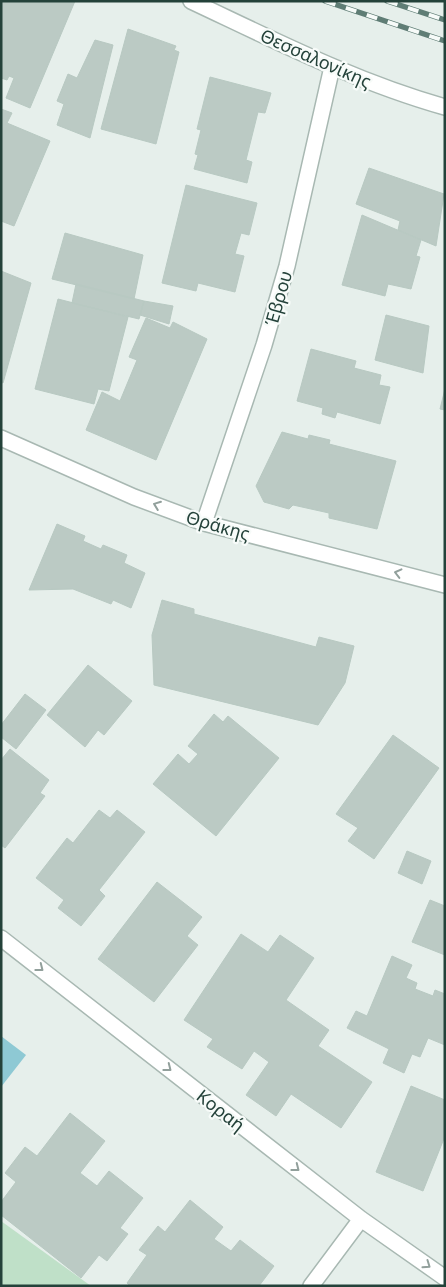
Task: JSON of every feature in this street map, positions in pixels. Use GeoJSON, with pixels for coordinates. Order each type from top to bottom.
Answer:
{"type":"FeatureCollection","features":[{"type":"Feature","properties":{"kind":"street","name":"Θεσσαλονίκης"},"geometry":{"type":"LineString","coordinates":[[191,1],[332,67],[406,96],[445,107]]}},
{"type":"Feature","properties":{"kind":"street","name":"Έβρου"},"geometry":{"type":"LineString","coordinates":[[204,523],[267,336],[286,266],[332,67]]}},
{"type":"Feature","properties":{"kind":"street","name":"Θράκης"},"geometry":{"type":"LineString","coordinates":[[1,438],[134,497],[204,523],[445,585]]}},
{"type":"Feature","properties":{"kind":"street","name":"Κοραή"},"geometry":{"type":"LineString","coordinates":[[1,938],[361,1219],[445,1277]]}},
{"type":"Feature","properties":{"kind":"street"},"geometry":{"type":"LineString","coordinates":[[311,1286],[361,1219]]}},
{"type":"Feature","properties":{"kind":"green space"},"geometry":{"type":"Polygon","coordinates":[[[1,1221],[91,1286],[1,1286],[1,1221]]]}},
{"type":"Feature","properties":{"kind":"water"},"geometry":{"type":"Polygon","coordinates":[[[1,1036],[26,1055],[1,1087],[1,1036]]]}},
{"type":"Feature","properties":{"kind":"building"},"geometry":{"type":"Polygon","coordinates":[[[1,1],[75,1],[30,108],[6,98],[14,78],[9,76],[7,80],[1,78],[1,1]]]}},
{"type":"Feature","properties":{"kind":"building"},"geometry":{"type":"Polygon","coordinates":[[[128,29],[176,46],[174,50],[179,52],[156,144],[101,129],[128,29]]]}},
{"type":"Feature","properties":{"kind":"building"},"geometry":{"type":"Polygon","coordinates":[[[95,40],[113,45],[90,138],[57,125],[64,104],[57,101],[68,74],[77,78],[95,40]]]}},
{"type":"Feature","properties":{"kind":"building"},"geometry":{"type":"Polygon","coordinates":[[[210,77],[271,93],[265,113],[258,112],[246,160],[252,162],[247,183],[194,169],[198,155],[195,154],[201,130],[197,129],[210,77]]]}},
{"type":"Feature","properties":{"kind":"building"},"geometry":{"type":"Polygon","coordinates":[[[1,109],[12,113],[7,123],[50,141],[14,226],[1,221],[1,109]]]}},
{"type":"Feature","properties":{"kind":"building"},"geometry":{"type":"Polygon","coordinates":[[[369,168],[444,194],[436,246],[398,230],[400,221],[356,204],[369,168]]]}},
{"type":"Feature","properties":{"kind":"building"},"geometry":{"type":"Polygon","coordinates":[[[186,185],[257,203],[249,235],[241,233],[235,254],[244,256],[235,292],[198,283],[196,291],[162,283],[186,185]]]}},
{"type":"Feature","properties":{"kind":"building"},"geometry":{"type":"Polygon","coordinates":[[[362,215],[421,240],[416,256],[420,257],[411,289],[388,284],[385,296],[342,285],[362,215]]]}},
{"type":"Feature","properties":{"kind":"building"},"geometry":{"type":"Polygon","coordinates":[[[65,233],[143,255],[134,299],[52,279],[65,233]]]}},
{"type":"Feature","properties":{"kind":"building"},"geometry":{"type":"Polygon","coordinates":[[[1,271],[31,283],[3,383],[1,382],[1,271]]]}},
{"type":"Feature","properties":{"kind":"building"},"geometry":{"type":"Polygon","coordinates":[[[76,284],[144,301],[139,319],[72,303],[76,284]]]}},
{"type":"Feature","properties":{"kind":"building"},"geometry":{"type":"Polygon","coordinates":[[[58,299],[128,317],[109,391],[98,389],[94,404],[35,389],[58,299]]]}},
{"type":"Feature","properties":{"kind":"building"},"geometry":{"type":"Polygon","coordinates":[[[144,301],[173,306],[169,324],[140,315],[144,301]]]}},
{"type":"Feature","properties":{"kind":"building"},"geometry":{"type":"Polygon","coordinates":[[[386,315],[429,326],[423,373],[375,360],[386,315]]]}},
{"type":"Feature","properties":{"kind":"building"},"geometry":{"type":"Polygon","coordinates":[[[146,318],[170,328],[173,322],[207,339],[156,460],[86,430],[102,392],[120,401],[137,360],[129,357],[146,318]]]}},
{"type":"Feature","properties":{"kind":"building"},"geometry":{"type":"Polygon","coordinates":[[[311,349],[356,361],[354,368],[381,375],[379,385],[390,387],[380,424],[337,412],[335,418],[322,414],[323,408],[297,401],[311,349]]]}},
{"type":"Feature","properties":{"kind":"building"},"geometry":{"type":"Polygon","coordinates":[[[445,389],[445,410],[440,409],[445,389]]]}},
{"type":"Feature","properties":{"kind":"building"},"geometry":{"type":"Polygon","coordinates":[[[282,432],[308,439],[309,435],[330,440],[329,444],[396,461],[377,529],[329,518],[329,513],[293,505],[289,509],[264,502],[256,486],[282,432]]]}},
{"type":"Feature","properties":{"kind":"building"},"geometry":{"type":"Polygon","coordinates":[[[57,524],[85,536],[83,541],[101,549],[103,545],[127,555],[124,563],[145,573],[131,608],[113,600],[111,604],[73,589],[29,590],[57,524]]]}},
{"type":"Feature","properties":{"kind":"building"},"geometry":{"type":"Polygon","coordinates":[[[162,600],[194,609],[194,614],[316,647],[319,637],[354,646],[345,683],[318,725],[154,685],[152,635],[162,600]]]}},
{"type":"Feature","properties":{"kind":"building"},"geometry":{"type":"Polygon","coordinates":[[[88,665],[132,701],[104,735],[98,730],[85,747],[47,715],[88,665]]]}},
{"type":"Feature","properties":{"kind":"building"},"geometry":{"type":"Polygon","coordinates":[[[25,694],[46,710],[16,749],[1,737],[1,725],[25,694]]]}},
{"type":"Feature","properties":{"kind":"building"},"geometry":{"type":"Polygon","coordinates":[[[214,714],[223,722],[228,716],[279,758],[216,836],[153,784],[178,754],[189,764],[198,754],[188,746],[214,714]]]}},
{"type":"Feature","properties":{"kind":"building"},"geometry":{"type":"Polygon","coordinates":[[[393,735],[439,768],[374,859],[348,841],[358,828],[336,814],[393,735]]]}},
{"type":"Feature","properties":{"kind":"building"},"geometry":{"type":"Polygon","coordinates":[[[10,749],[49,780],[40,793],[45,796],[5,848],[1,845],[1,760],[10,749]]]}},
{"type":"Feature","properties":{"kind":"building"},"geometry":{"type":"Polygon","coordinates":[[[99,810],[110,818],[117,810],[145,832],[99,890],[105,896],[81,926],[58,908],[64,900],[36,878],[67,838],[73,843],[99,810]]]}},
{"type":"Feature","properties":{"kind":"building"},"geometry":{"type":"Polygon","coordinates":[[[407,851],[431,861],[422,884],[398,873],[407,851]]]}},
{"type":"Feature","properties":{"kind":"building"},"geometry":{"type":"Polygon","coordinates":[[[157,882],[202,917],[187,936],[198,945],[154,1002],[98,959],[157,882]]]}},
{"type":"Feature","properties":{"kind":"building"},"geometry":{"type":"Polygon","coordinates":[[[430,900],[445,906],[445,955],[412,942],[430,900]]]}},
{"type":"Feature","properties":{"kind":"building"},"geometry":{"type":"Polygon","coordinates":[[[241,934],[268,952],[280,935],[314,958],[286,1000],[329,1030],[318,1046],[372,1082],[341,1128],[291,1094],[276,1116],[246,1095],[269,1062],[254,1051],[242,1069],[207,1047],[213,1039],[184,1020],[241,934]]]}},
{"type":"Feature","properties":{"kind":"building"},"geometry":{"type":"Polygon","coordinates":[[[392,956],[412,965],[406,978],[417,983],[415,989],[433,996],[435,990],[445,994],[445,1045],[428,1038],[420,1057],[412,1054],[404,1073],[383,1063],[389,1049],[347,1028],[356,1011],[367,1016],[392,956]]]}},
{"type":"Feature","properties":{"kind":"building"},"geometry":{"type":"Polygon","coordinates":[[[411,1086],[445,1100],[445,1136],[423,1191],[376,1172],[411,1086]]]}},
{"type":"Feature","properties":{"kind":"building"},"geometry":{"type":"Polygon","coordinates":[[[70,1113],[105,1141],[80,1173],[97,1186],[109,1171],[143,1198],[120,1228],[128,1234],[107,1261],[99,1255],[81,1278],[1,1215],[1,1202],[16,1182],[5,1173],[25,1147],[37,1156],[70,1113]]]}},
{"type":"Feature","properties":{"kind":"building"},"geometry":{"type":"Polygon","coordinates":[[[190,1200],[223,1227],[214,1239],[231,1251],[240,1240],[274,1266],[259,1286],[130,1286],[127,1283],[147,1255],[139,1250],[158,1226],[165,1232],[190,1200]]]}},
{"type":"Feature","properties":{"kind":"railway"},"geometry":{"type":"LineString","coordinates":[[325,1],[445,41]]}},
{"type":"Feature","properties":{"kind":"railway"},"geometry":{"type":"LineString","coordinates":[[387,1],[445,20]]}}]}
